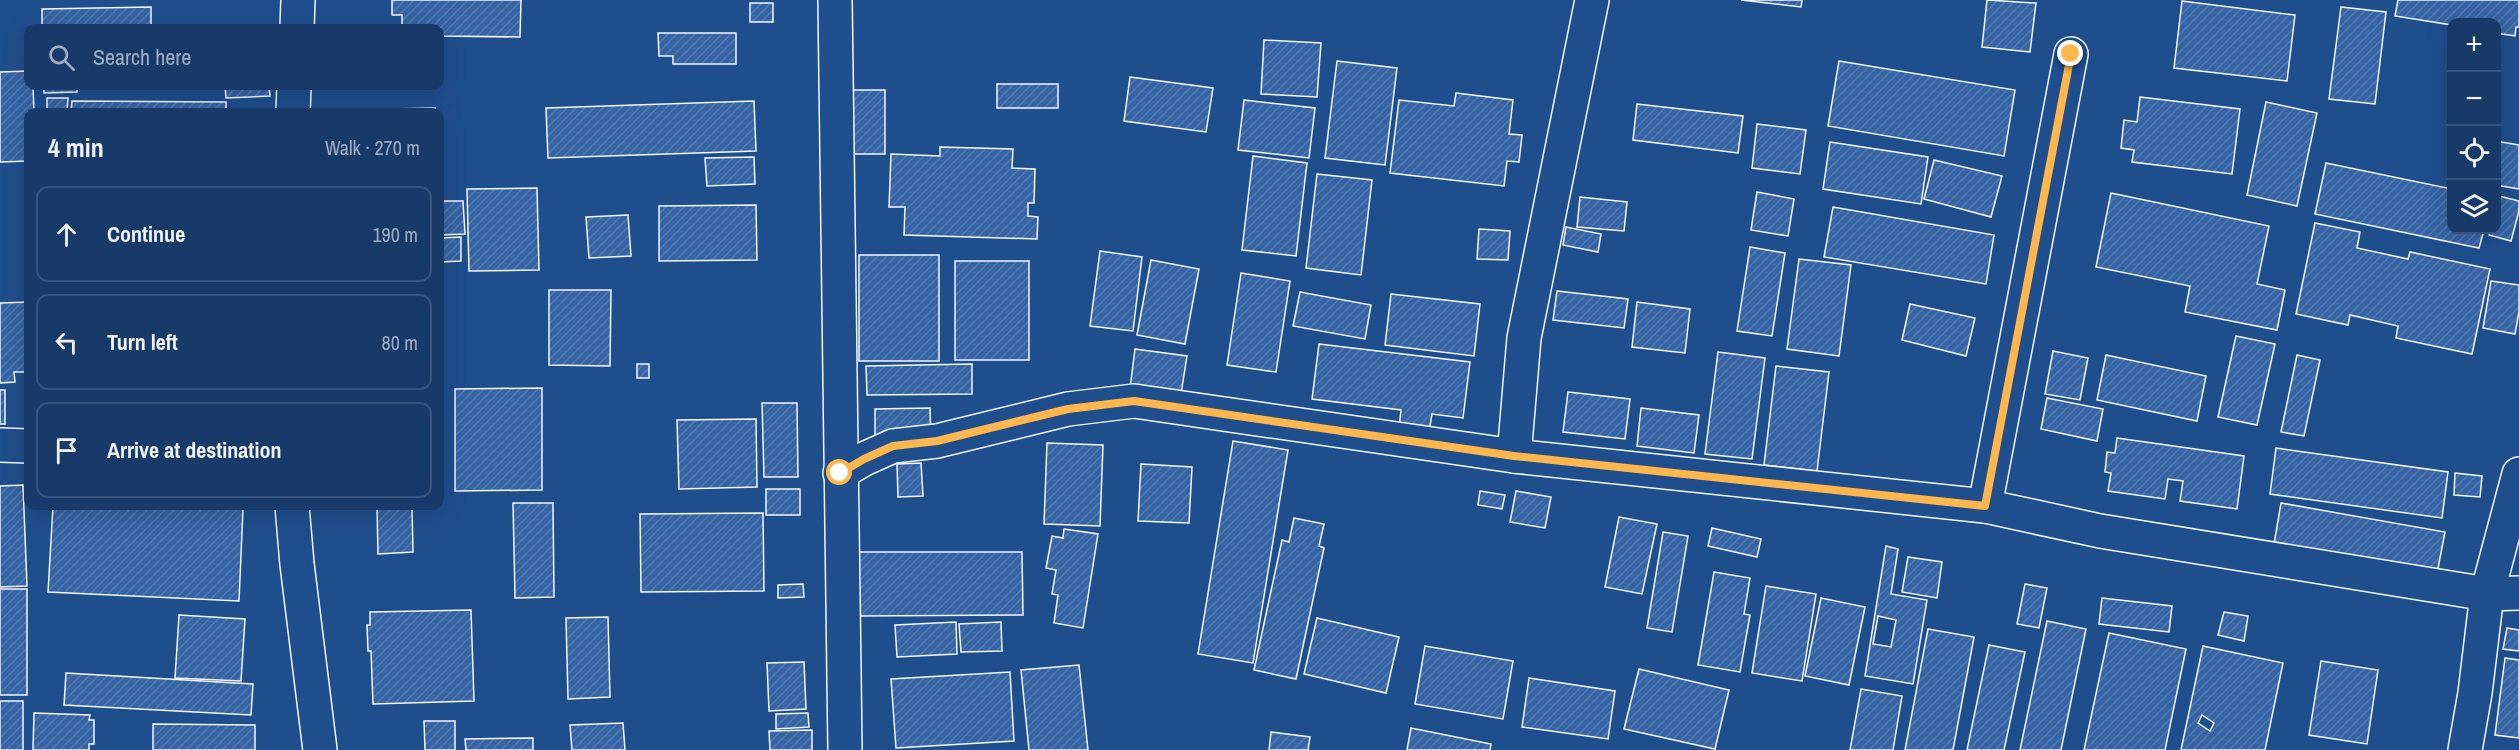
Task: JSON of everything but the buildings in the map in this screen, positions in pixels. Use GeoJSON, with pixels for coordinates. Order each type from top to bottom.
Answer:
{"type":"FeatureCollection","features":[{"type":"Feature","properties":{"kind":"street"},"geometry":{"type":"LineString","coordinates":[[297,24],[298,0]]}},
{"type":"Feature","properties":{"kind":"street"},"geometry":{"type":"LineString","coordinates":[[835,0],[845,750]]}},
{"type":"Feature","properties":{"kind":"street"},"geometry":{"type":"LineString","coordinates":[[1514,456],[1524,338],[1592,0]]}},
{"type":"Feature","properties":{"kind":"street"},"geometry":{"type":"LineString","coordinates":[[1985,506],[2071,54]]}},
{"type":"Feature","properties":{"kind":"street"},"geometry":{"type":"LineString","coordinates":[[292,108],[294,90]]}},
{"type":"Feature","properties":{"kind":"street"},"geometry":{"type":"LineString","coordinates":[[840,473],[893,446],[937,441],[1068,409],[1134,401],[1514,456],[1985,506],[2100,531],[2487,594],[2519,593]]}},
{"type":"Feature","properties":{"kind":"street"},"geometry":{"type":"LineString","coordinates":[[0,445],[24,446]]}},
{"type":"Feature","properties":{"kind":"street"},"geometry":{"type":"LineString","coordinates":[[2465,750],[2475,693],[2487,594],[2519,474]]}},
{"type":"Feature","properties":{"kind":"street"},"geometry":{"type":"LineString","coordinates":[[292,510],[320,750]]}},
{"type":"Feature","properties":{"kind":"route"},"geometry":{"type":"LineString","coordinates":[[840,473],[893,446],[937,441],[1068,409],[1134,401],[1514,456],[1985,506],[2071,54]]}}]}
